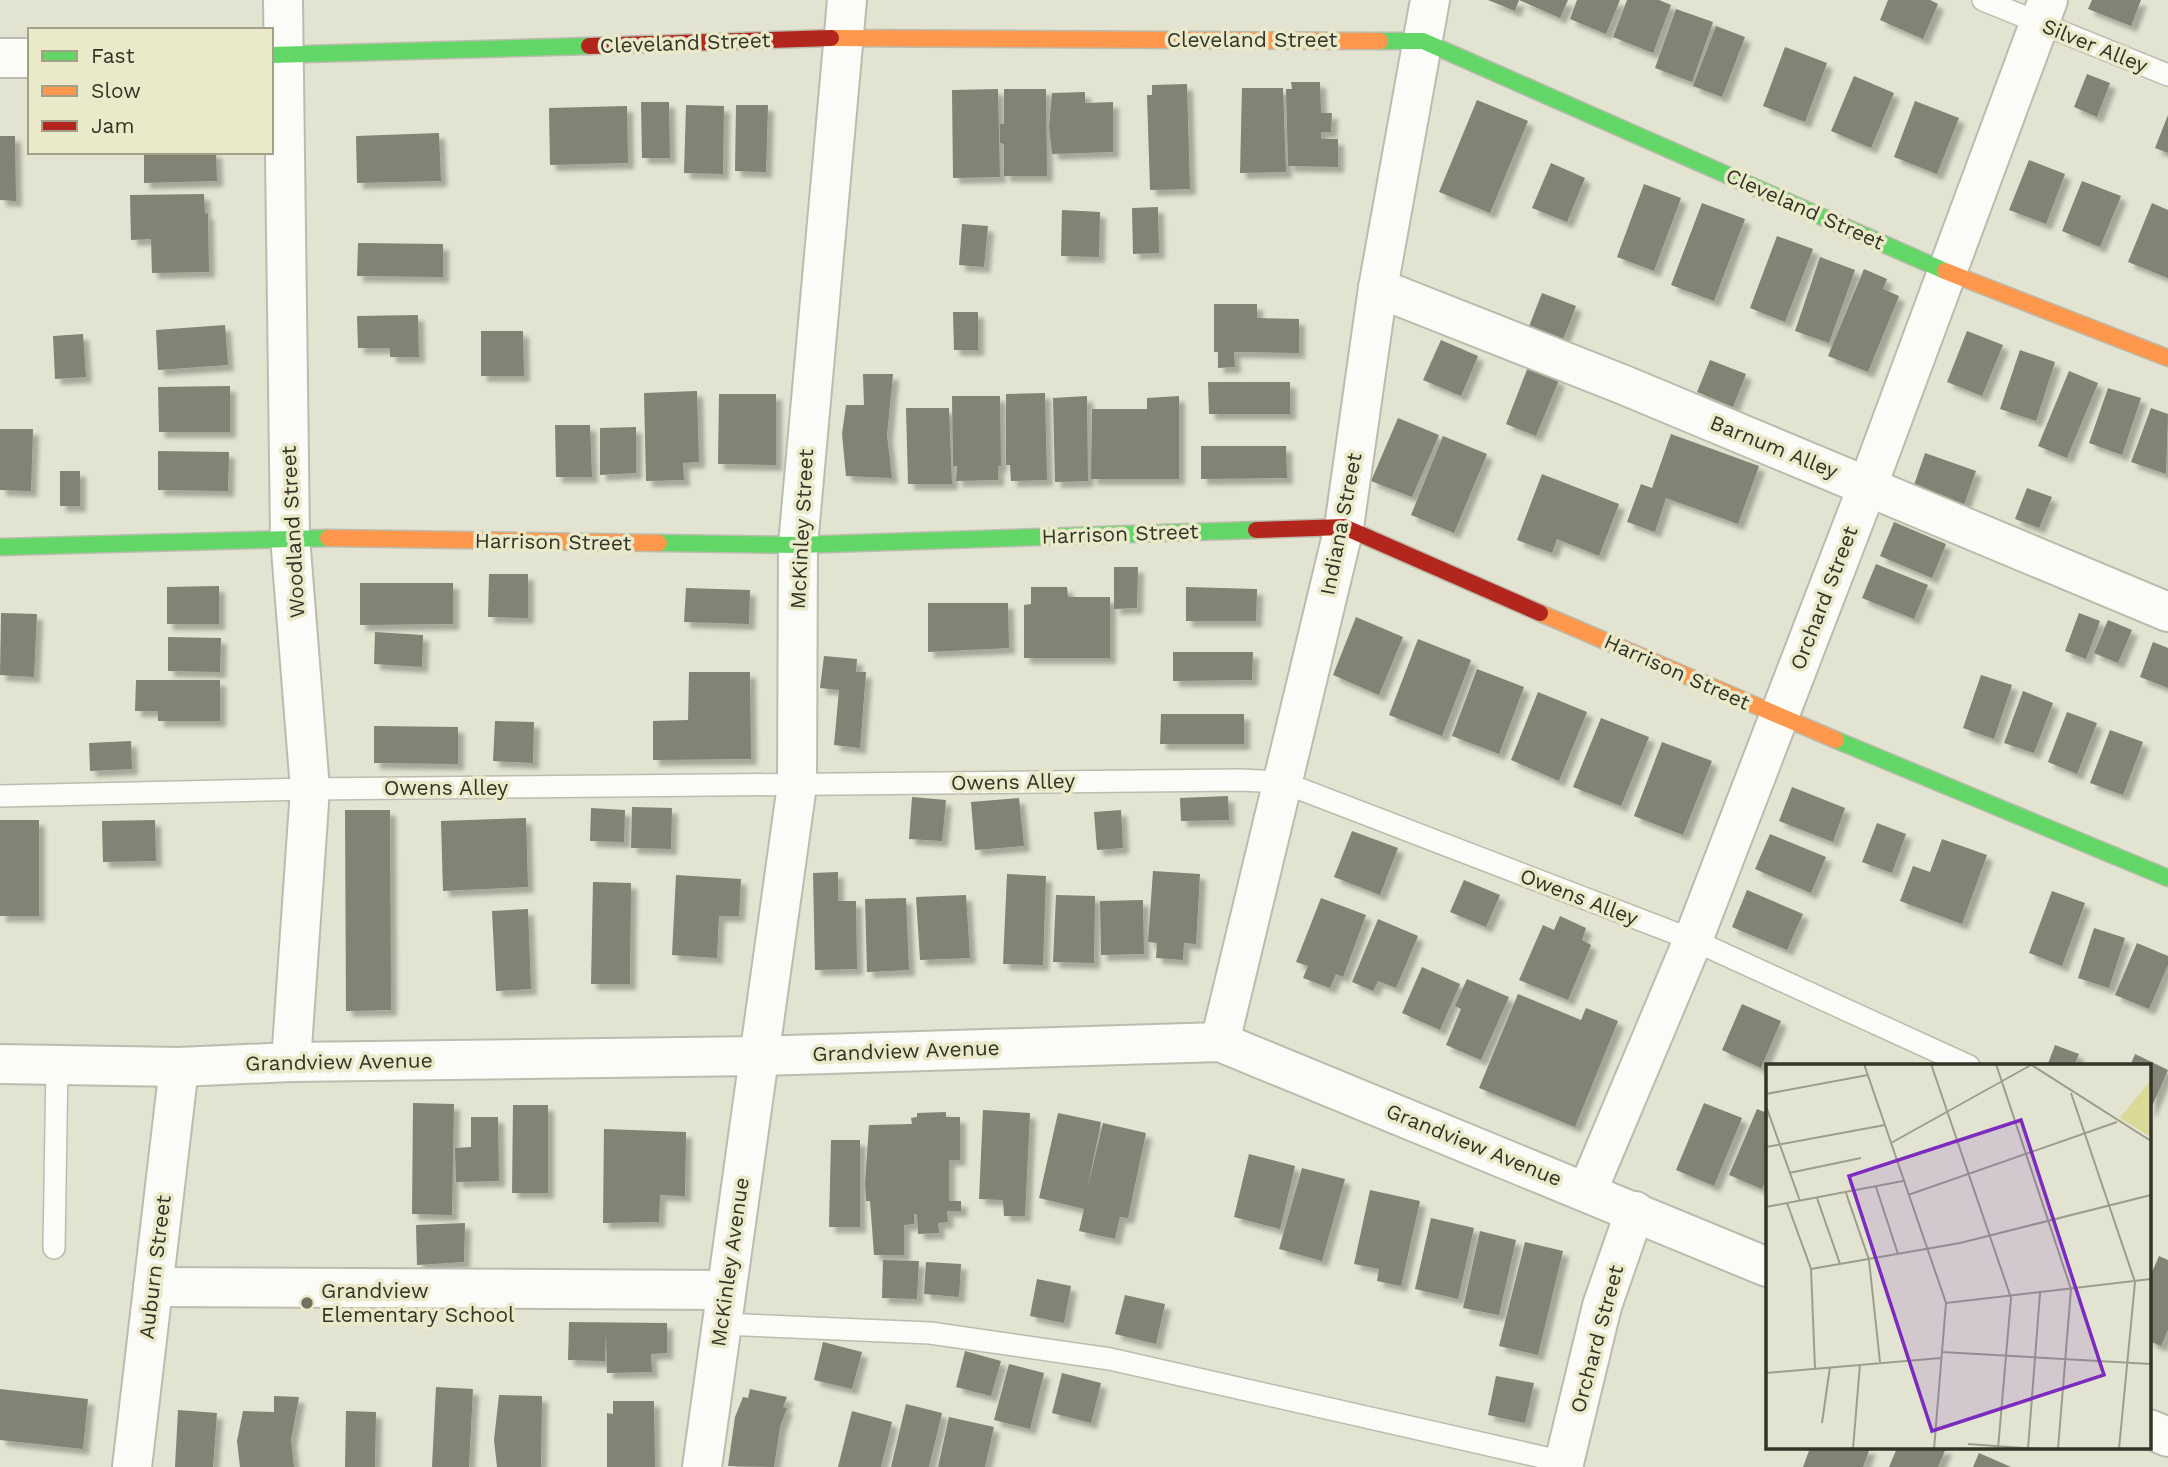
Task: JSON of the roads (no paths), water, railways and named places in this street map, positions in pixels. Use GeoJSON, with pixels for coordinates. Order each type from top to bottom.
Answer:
{"type":"FeatureCollection","features":[{"type":"Feature","properties":{"kind":"street","name":"Woodland Street"},"geometry":{"type":"LineString","coordinates":[[283,0],[277,55],[290,537],[310,789],[292,1062]]}},
{"type":"Feature","properties":{"kind":"street","name":"McKinley Street"},"geometry":{"type":"LineString","coordinates":[[758,1056],[797,785],[798,545],[847,0]]}},
{"type":"Feature","properties":{"kind":"street","name":"Indiana Street"},"geometry":{"type":"LineString","coordinates":[[1220,1042],[1344,527],[1378,288],[1430,0]]}},
{"type":"Feature","properties":{"kind":"street","name":"Orchard Street"},"geometry":{"type":"LineString","coordinates":[[1587,1192],[1693,940],[1868,485],[2044,12]]}},
{"type":"Feature","properties":{"kind":"street","name":"Cleveland Street"},"geometry":{"type":"LineString","coordinates":[[277,55],[844,38],[1423,41],[1946,271],[2168,358]]}},
{"type":"Feature","properties":{"kind":"street"},"geometry":{"type":"LineString","coordinates":[[0,58],[28,58]]}},
{"type":"Feature","properties":{"kind":"street","name":"Barnum Alley"},"geometry":{"type":"LineString","coordinates":[[1378,288],[1868,485],[2168,611]]}},
{"type":"Feature","properties":{"kind":"street","name":"Harrison Street"},"geometry":{"type":"LineString","coordinates":[[0,547],[290,537],[798,545],[1344,527],[1777,716],[2168,878]]}},
{"type":"Feature","properties":{"kind":"street","name":"Grandview Avenue"},"geometry":{"type":"LineString","coordinates":[[0,1064],[179,1067],[292,1062],[758,1056],[1220,1042],[1766,1267]]}},
{"type":"Feature","properties":{"kind":"street","name":"McKinley Avenue"},"geometry":{"type":"LineString","coordinates":[[702,1467],[758,1056]]}},
{"type":"Feature","properties":{"kind":"street","name":"Auburn Street"},"geometry":{"type":"LineString","coordinates":[[132,1467],[179,1067]]}},
{"type":"Feature","properties":{"kind":"street","name":"Orchard Street"},"geometry":{"type":"LineString","coordinates":[[1563,1465],[1602,1306],[1635,1211]]}},
{"type":"Feature","properties":{"kind":"street"},"geometry":{"type":"LineString","coordinates":[[153,1287],[724,1307]]}},
{"type":"Feature","properties":{"kind":"street"},"geometry":{"type":"LineString","coordinates":[[2150,1429],[2168,1437]]}},
{"type":"Feature","properties":{"kind":"lane","name":"Silver Alley"},"geometry":{"type":"LineString","coordinates":[[1983,0],[2044,12],[2168,75]]}},
{"type":"Feature","properties":{"kind":"lane","name":"Owens Alley"},"geometry":{"type":"LineString","coordinates":[[0,796],[310,789],[1240,780],[1282,782],[1693,940],[1965,1064]]}},
{"type":"Feature","properties":{"kind":"lane"},"geometry":{"type":"LineString","coordinates":[[54,1248],[57,1064]]}},
{"type":"Feature","properties":{"kind":"lane"},"geometry":{"type":"LineString","coordinates":[[724,1307],[1110,1359],[1563,1465]]}},
{"type":"Feature","properties":{"kind":"place","name":"Grandview Elementary School"},"geometry":{"type":"Point","coordinates":[307,1303]}}]}
